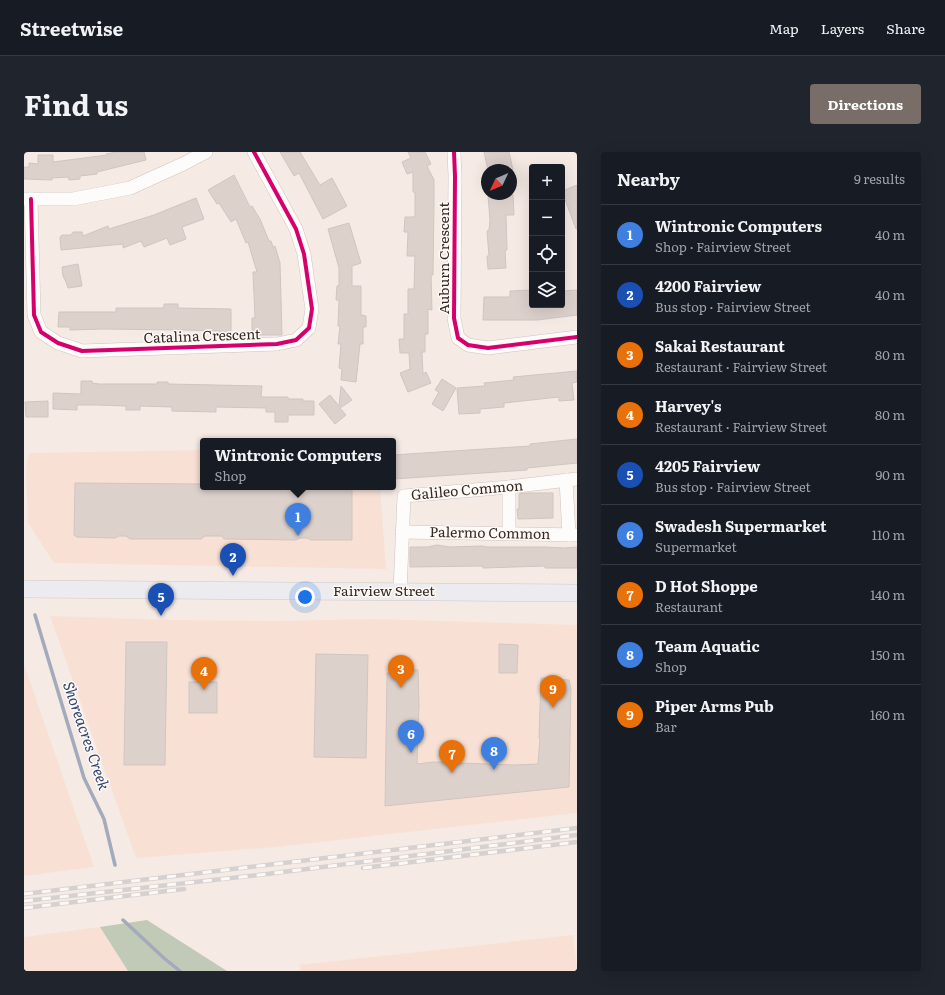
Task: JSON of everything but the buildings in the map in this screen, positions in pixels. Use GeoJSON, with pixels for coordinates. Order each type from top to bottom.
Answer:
{"type":"FeatureCollection","features":[{"type":"Feature","properties":{"kind":"main road","name":"Fairview Street"},"geometry":{"type":"LineString","coordinates":[[24,589],[577,593]]}},
{"type":"Feature","properties":{"kind":"street"},"geometry":{"type":"LineString","coordinates":[[28,199],[74,199],[130,188],[206,152]]}},
{"type":"Feature","properties":{"kind":"street","name":"Catalina Crescent"},"geometry":{"type":"LineString","coordinates":[[28,199],[34,315],[41,332],[58,343],[82,351],[277,344],[296,340],[309,328],[312,309],[304,254],[296,229],[254,152]]}},
{"type":"Feature","properties":{"kind":"street","name":"Auburn Crescent"},"geometry":{"type":"LineString","coordinates":[[454,152],[454,318],[458,338],[468,345],[488,348],[577,337]]}},
{"type":"Feature","properties":{"kind":"street"},"geometry":{"type":"LineString","coordinates":[[571,480],[573,535]]}},
{"type":"Feature","properties":{"kind":"street","name":"Galileo Common"},"geometry":{"type":"LineString","coordinates":[[400,592],[404,496],[571,480]]}},
{"type":"Feature","properties":{"kind":"street"},"geometry":{"type":"LineString","coordinates":[[509,487],[509,534]]}},
{"type":"Feature","properties":{"kind":"street","name":"Palermo Common"},"geometry":{"type":"LineString","coordinates":[[402,532],[573,535]]}},
{"type":"Feature","properties":{"kind":"shaded area"},"geometry":{"type":"Polygon","coordinates":[[[200,450],[200,490],[380,490],[386,569],[54,563],[28,523],[26,470],[29,453],[200,450]]]}},
{"type":"Feature","properties":{"kind":"shaded area"},"geometry":{"type":"Polygon","coordinates":[[[50,616],[172,620],[278,621],[373,619],[577,625],[577,813],[276,847],[136,858],[50,616]]]}},
{"type":"Feature","properties":{"kind":"shaded area"},"geometry":{"type":"Polygon","coordinates":[[[24,664],[94,867],[24,876],[24,664]]]}},
{"type":"Feature","properties":{"kind":"shaded area"},"geometry":{"type":"Polygon","coordinates":[[[100,927],[128,971],[24,971],[24,937],[100,927]]]}},
{"type":"Feature","properties":{"kind":"shaded area"},"geometry":{"type":"Polygon","coordinates":[[[573,935],[577,971],[301,971],[299,965],[573,935]]]}},
{"type":"Feature","properties":{"kind":"green space"},"geometry":{"type":"Polygon","coordinates":[[[147,920],[227,971],[128,971],[100,927],[147,920]]]}},
{"type":"Feature","properties":{"kind":"waterway","name":"Shoreacres Creek"},"geometry":{"type":"LineString","coordinates":[[35,615],[84,778],[104,819],[115,865]]}},
{"type":"Feature","properties":{"kind":"waterway","name":"Shoreacres Creek"},"geometry":{"type":"LineString","coordinates":[[123,920],[180,971]]}},
{"type":"Feature","properties":{"kind":"railway"},"geometry":{"type":"LineString","coordinates":[[24,894],[577,828]]}},
{"type":"Feature","properties":{"kind":"railway"},"geometry":{"type":"LineString","coordinates":[[24,901],[267,874],[577,835]]}},
{"type":"Feature","properties":{"kind":"railway"},"geometry":{"type":"LineString","coordinates":[[363,868],[577,842]]}},
{"type":"Feature","properties":{"kind":"railway"},"geometry":{"type":"LineString","coordinates":[[24,908],[184,889]]}},
{"type":"Feature","properties":{"kind":"cycle path"},"geometry":{"type":"LineString","coordinates":[[31,199],[34,315],[41,332],[58,343],[82,351],[277,344],[296,340],[309,328],[312,309],[304,254],[296,229],[254,152]]}},
{"type":"Feature","properties":{"kind":"cycle path"},"geometry":{"type":"LineString","coordinates":[[454,152],[454,318],[458,338],[468,345],[488,348],[577,337]]}},
{"type":"Feature","properties":{"kind":"place","name":"Wintronic Computers"},"geometry":{"type":"Point","coordinates":[298,536]}},
{"type":"Feature","properties":{"kind":"place","name":"4200 Fairview"},"geometry":{"type":"Point","coordinates":[233,576]}},
{"type":"Feature","properties":{"kind":"place","name":"4205 Fairview"},"geometry":{"type":"Point","coordinates":[161,616]}},
{"type":"Feature","properties":{"kind":"place","name":"Sakai Restaurant"},"geometry":{"type":"Point","coordinates":[401,688]}},
{"type":"Feature","properties":{"kind":"place","name":"Harvey's"},"geometry":{"type":"Point","coordinates":[204,690]}},
{"type":"Feature","properties":{"kind":"place","name":"Piper Arms Pub"},"geometry":{"type":"Point","coordinates":[553,708]}},
{"type":"Feature","properties":{"kind":"place","name":"Swadesh Supermarket"},"geometry":{"type":"Point","coordinates":[411,753]}},
{"type":"Feature","properties":{"kind":"place","name":"Team Aquatic"},"geometry":{"type":"Point","coordinates":[494,770]}},
{"type":"Feature","properties":{"kind":"place","name":"D Hot Shoppe"},"geometry":{"type":"Point","coordinates":[452,773]}}]}
